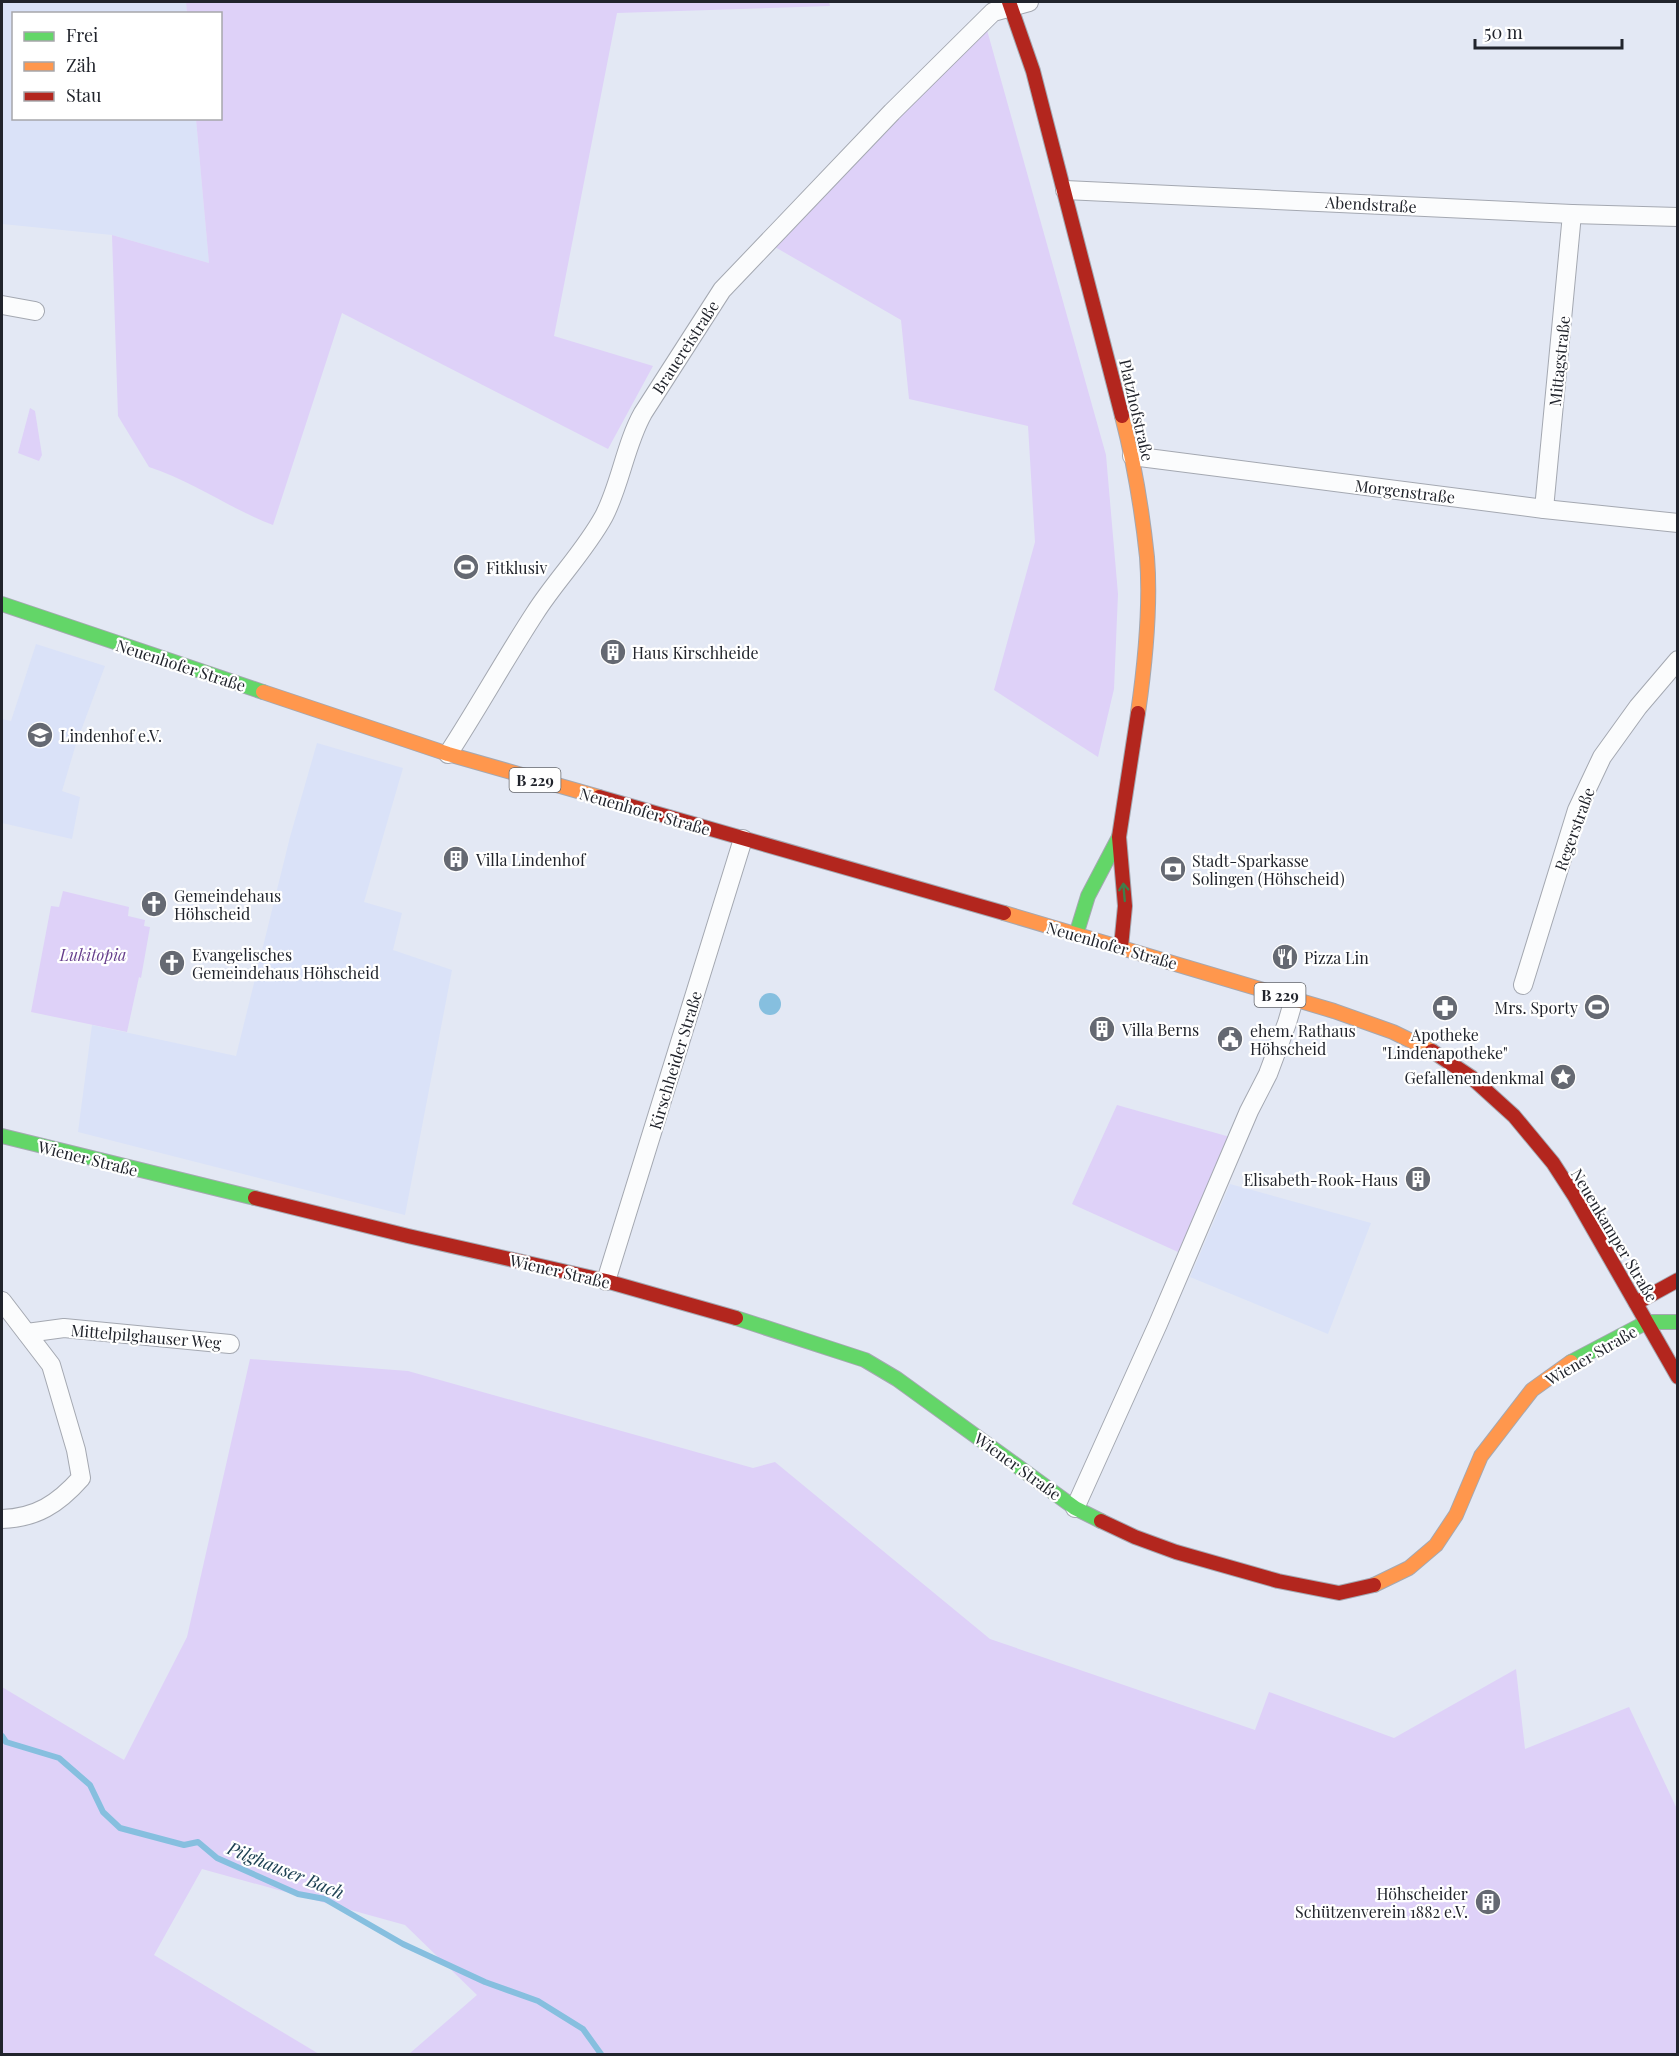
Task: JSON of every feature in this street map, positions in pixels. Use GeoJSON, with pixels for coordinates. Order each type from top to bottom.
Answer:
{"type":"FeatureCollection","features":[{"type":"Feature","properties":{"kind":"main road","name":"Platzhofstraße"},"geometry":{"type":"LineString","coordinates":[[1010,4],[1033,71],[1132,456],[1147,558],[1147,619],[1143,680],[1119,837],[1125,906],[1121,947]]}},
{"type":"Feature","properties":{"kind":"main road","name":"Neuenhofer Straße"},"geometry":{"type":"LineString","coordinates":[[2,604],[448,754],[1121,947],[1294,999],[1393,1032],[1436,1053],[1486,1089],[1514,1116]]}},
{"type":"Feature","properties":{"kind":"main road","name":"Platzhofstraße"},"geometry":{"type":"LineString","coordinates":[[1076,935],[1088,896],[1119,837]]}},
{"type":"Feature","properties":{"kind":"main road","name":"Neuenkamper Straße"},"geometry":{"type":"LineString","coordinates":[[1514,1116],[1552,1163],[1575,1197],[1647,1322],[1676,1367]]}},
{"type":"Feature","properties":{"kind":"main road","name":"Wiener Straße"},"geometry":{"type":"LineString","coordinates":[[2,1136],[408,1236],[606,1281],[754,1323],[866,1360],[897,1378],[1075,1508],[1105,1524],[1176,1552],[1278,1581],[1339,1593],[1377,1584],[1409,1568],[1436,1545],[1456,1515],[1482,1456],[1532,1390],[1570,1363],[1647,1322]]}},
{"type":"Feature","properties":{"kind":"main road"},"geometry":{"type":"LineString","coordinates":[[1636,1303],[1677,1280]]}},
{"type":"Feature","properties":{"kind":"main road"},"geometry":{"type":"LineString","coordinates":[[1647,1322],[1677,1322]]}},
{"type":"Feature","properties":{"kind":"street"},"geometry":{"type":"LineString","coordinates":[[1010,4],[1029,2]]}},
{"type":"Feature","properties":{"kind":"street","name":"Brauereistraße"},"geometry":{"type":"LineString","coordinates":[[448,754],[534,614],[604,516],[614,494],[633,430],[722,290],[892,112],[993,12],[1010,4]]}},
{"type":"Feature","properties":{"kind":"street","name":"Abendstraße"},"geometry":{"type":"LineString","coordinates":[[1065,190],[1677,217]]}},
{"type":"Feature","properties":{"kind":"street","name":"Mittagstraße"},"geometry":{"type":"LineString","coordinates":[[1544,509],[1572,214]]}},
{"type":"Feature","properties":{"kind":"street"},"geometry":{"type":"LineString","coordinates":[[2,305],[35,311]]}},
{"type":"Feature","properties":{"kind":"street","name":"Morgenstraße"},"geometry":{"type":"LineString","coordinates":[[1132,456],[1544,509],[1677,523]]}},
{"type":"Feature","properties":{"kind":"street","name":"Regerstraße"},"geometry":{"type":"LineString","coordinates":[[1523,985],[1577,810],[1602,757],[1638,707],[1677,660]]}},
{"type":"Feature","properties":{"kind":"street","name":"Kirschheider Straße"},"geometry":{"type":"LineString","coordinates":[[606,1281],[743,839]]}},
{"type":"Feature","properties":{"kind":"street","name":"Wiener Straße"},"geometry":{"type":"LineString","coordinates":[[1075,1508],[1158,1324],[1249,1111],[1268,1074],[1294,999]]}},
{"type":"Feature","properties":{"kind":"street"},"geometry":{"type":"LineString","coordinates":[[2,1301],[51,1365],[76,1450],[81,1478],[65,1496],[51,1506],[38,1512],[2,1519]]}},
{"type":"Feature","properties":{"kind":"street","name":"Mittelpilghauser Weg"},"geometry":{"type":"LineString","coordinates":[[27,1333],[64,1328],[230,1344]]}},
{"type":"Feature","properties":{"kind":"shaded area"},"geometry":{"type":"Polygon","coordinates":[[[2,2],[186,2],[187,12],[12,12],[12,120],[196,120],[209,263],[112,235],[2,224],[2,2]]]}},
{"type":"Feature","properties":{"kind":"shaded area","name":"Lindenhof e.V."},"geometry":{"type":"Polygon","coordinates":[[[36,644],[105,666],[76,744],[62,791],[80,797],[72,839],[2,823],[2,719],[11,721],[36,644]]]}},
{"type":"Feature","properties":{"kind":"shaded area"},"geometry":{"type":"Polygon","coordinates":[[[317,743],[403,768],[364,902],[402,913],[393,950],[452,970],[405,1215],[78,1132],[92,1025],[236,1056],[290,837],[317,743]]]}},
{"type":"Feature","properties":{"kind":"shaded area"},"geometry":{"type":"Polygon","coordinates":[[[1230,1184],[1371,1223],[1328,1334],[1190,1277],[1230,1184]]]}},
{"type":"Feature","properties":{"kind":"green space"},"geometry":{"type":"Polygon","coordinates":[[[186,2],[829,2],[830,6],[617,13],[554,336],[653,366],[608,449],[342,313],[273,525],[149,467],[118,416],[112,235],[209,263],[196,120],[222,120],[222,12],[187,12],[186,2]]]}},
{"type":"Feature","properties":{"kind":"green space"},"geometry":{"type":"Polygon","coordinates":[[[987,30],[1106,455],[1118,594],[1114,689],[1098,757],[994,690],[1035,542],[1028,426],[909,399],[901,320],[775,247],[979,34],[987,30]]]}},
{"type":"Feature","properties":{"kind":"green space"},"geometry":{"type":"Polygon","coordinates":[[[30,408],[35,411],[42,455],[39,461],[18,453],[30,408]]]}},
{"type":"Feature","properties":{"kind":"green space","name":"Lukitopia"},"geometry":{"type":"Polygon","coordinates":[[[63,891],[129,907],[128,916],[145,920],[144,926],[150,927],[141,978],[139,977],[127,1032],[31,1012],[51,906],[59,907],[63,891]]]}},
{"type":"Feature","properties":{"kind":"green space"},"geometry":{"type":"Polygon","coordinates":[[[1117,1105],[1230,1137],[1178,1252],[1072,1204],[1117,1105]]]}},
{"type":"Feature","properties":{"kind":"green space"},"geometry":{"type":"Polygon","coordinates":[[[250,1359],[408,1371],[753,1468],[775,1462],[990,1639],[1255,1730],[1269,1692],[1394,1738],[1516,1669],[1525,1749],[1629,1707],[1677,1809],[1677,2054],[409,2054],[477,1995],[405,1925],[202,1869],[154,1955],[319,2054],[2,2054],[2,1687],[124,1760],[187,1637],[250,1359]]]}},
{"type":"Feature","properties":{"kind":"water"},"geometry":{"type":"Polygon","coordinates":[[[770,993],[778,996],[781,1004],[778,1012],[770,1015],[762,1012],[759,1004],[762,996],[770,993]]]}},
{"type":"Feature","properties":{"kind":"waterway","name":"Pilghauser Bach"},"geometry":{"type":"LineString","coordinates":[[2,1736],[6,1742],[59,1758],[90,1785],[103,1812],[120,1828],[184,1845],[198,1842],[217,1858],[298,1894],[325,1899],[403,1944],[485,1982],[538,2001],[583,2029],[601,2054]]}},
{"type":"Feature","properties":{"kind":"traffic: fast"},"geometry":{"type":"LineString","coordinates":[[2,604],[263,692]]}},
{"type":"Feature","properties":{"kind":"traffic: fast"},"geometry":{"type":"LineString","coordinates":[[1076,935],[1088,896],[1119,837]]}},
{"type":"Feature","properties":{"kind":"traffic: fast"},"geometry":{"type":"LineString","coordinates":[[2,1136],[255,1198]]}},
{"type":"Feature","properties":{"kind":"traffic: fast"},"geometry":{"type":"LineString","coordinates":[[736,1318],[865,1360],[897,1379],[1075,1508],[1101,1521]]}},
{"type":"Feature","properties":{"kind":"traffic: fast"},"geometry":{"type":"LineString","coordinates":[[1571,1362],[1647,1322],[1678,1322]]}},
{"type":"Feature","properties":{"kind":"traffic: slow"},"geometry":{"type":"LineString","coordinates":[[1122,416],[1140,504],[1147,557],[1147,635],[1138,713]]}},
{"type":"Feature","properties":{"kind":"traffic: slow"},"geometry":{"type":"LineString","coordinates":[[263,692],[448,754],[599,797]]}},
{"type":"Feature","properties":{"kind":"traffic: slow"},"geometry":{"type":"LineString","coordinates":[[1004,913],[1334,1011],[1393,1032],[1432,1051]]}},
{"type":"Feature","properties":{"kind":"traffic: slow"},"geometry":{"type":"LineString","coordinates":[[1374,1585],[1409,1568],[1436,1545],[1456,1515],[1481,1456],[1532,1390],[1571,1362]]}},
{"type":"Feature","properties":{"kind":"traffic: jam"},"geometry":{"type":"LineString","coordinates":[[1009,2],[1033,71],[1122,416]]}},
{"type":"Feature","properties":{"kind":"traffic: jam"},"geometry":{"type":"LineString","coordinates":[[1121,947],[1125,906],[1119,837],[1138,713]]}},
{"type":"Feature","properties":{"kind":"traffic: jam"},"geometry":{"type":"LineString","coordinates":[[599,797],[1004,913]]}},
{"type":"Feature","properties":{"kind":"traffic: jam"},"geometry":{"type":"LineString","coordinates":[[1432,1051],[1471,1077],[1514,1116],[1553,1163],[1575,1197],[1678,1377]]}},
{"type":"Feature","properties":{"kind":"traffic: jam"},"geometry":{"type":"LineString","coordinates":[[255,1198],[606,1281],[736,1318]]}},
{"type":"Feature","properties":{"kind":"traffic: jam"},"geometry":{"type":"LineString","coordinates":[[1636,1303],[1678,1280]]}},
{"type":"Feature","properties":{"kind":"traffic: jam"},"geometry":{"type":"LineString","coordinates":[[1101,1521],[1176,1552],[1278,1581],[1339,1593],[1374,1585]]}},
{"type":"Feature","properties":{"kind":"place","name":"Fitklusiv"},"geometry":{"type":"Point","coordinates":[466,567]}},
{"type":"Feature","properties":{"kind":"place","name":"Haus Kirschheide"},"geometry":{"type":"Point","coordinates":[613,652]}},
{"type":"Feature","properties":{"kind":"place","name":"Lindenhof e.V."},"geometry":{"type":"Point","coordinates":[40,735]}},
{"type":"Feature","properties":{"kind":"place","name":"Villa Lindenhof"},"geometry":{"type":"Point","coordinates":[456,859]}},
{"type":"Feature","properties":{"kind":"place","name":"Stadt-Sparkasse Solingen (Höhscheid)"},"geometry":{"type":"Point","coordinates":[1173,869]}},
{"type":"Feature","properties":{"kind":"place","name":"Gemeindehaus Höhscheid"},"geometry":{"type":"Point","coordinates":[154,904]}},
{"type":"Feature","properties":{"kind":"place","name":"Pizza Lin"},"geometry":{"type":"Point","coordinates":[1285,957]}},
{"type":"Feature","properties":{"kind":"place","name":"Evangelisches Gemeindehaus Höhscheid"},"geometry":{"type":"Point","coordinates":[172,963]}},
{"type":"Feature","properties":{"kind":"place","name":"Mrs. Sporty"},"geometry":{"type":"Point","coordinates":[1597,1007]}},
{"type":"Feature","properties":{"kind":"place","name":"Apotheke \"Lindenapotheke\""},"geometry":{"type":"Point","coordinates":[1445,1008]}},
{"type":"Feature","properties":{"kind":"place","name":"Villa Berns"},"geometry":{"type":"Point","coordinates":[1102,1029]}},
{"type":"Feature","properties":{"kind":"place","name":"ehem. Rathaus Höhscheid"},"geometry":{"type":"Point","coordinates":[1230,1039]}},
{"type":"Feature","properties":{"kind":"place","name":"Gefallenendenkmal"},"geometry":{"type":"Point","coordinates":[1563,1077]}},
{"type":"Feature","properties":{"kind":"place","name":"Elisabeth-Rook-Haus"},"geometry":{"type":"Point","coordinates":[1418,1179]}},
{"type":"Feature","properties":{"kind":"place","name":"Höhscheider Schützenverein 1882 e.V."},"geometry":{"type":"Point","coordinates":[1488,1902]}}]}
